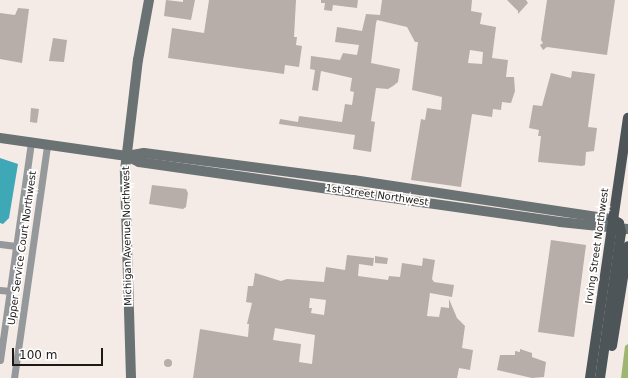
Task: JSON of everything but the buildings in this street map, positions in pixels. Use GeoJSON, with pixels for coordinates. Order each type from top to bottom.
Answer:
{"type":"FeatureCollection","features":[{"type":"Feature","properties":{"kind":"main road","name":"Irving Street Northwest"},"geometry":{"type":"LineString","coordinates":[[590,378],[618,226],[628,118]]}},
{"type":"Feature","properties":{"kind":"main road"},"geometry":{"type":"LineString","coordinates":[[600,378],[618,226]]}},
{"type":"Feature","properties":{"kind":"main road"},"geometry":{"type":"LineString","coordinates":[[607,378],[628,246]]}},
{"type":"Feature","properties":{"kind":"street","name":"Michigan Avenue Northwest"},"geometry":{"type":"LineString","coordinates":[[131,378],[125,216],[127,156],[142,36],[149,0]]}},
{"type":"Feature","properties":{"kind":"street","name":"1st Street Northwest"},"geometry":{"type":"LineString","coordinates":[[0,138],[127,156],[144,153],[353,180],[618,226]]}},
{"type":"Feature","properties":{"kind":"street","name":"Upper Service Court Northwest"},"geometry":{"type":"LineString","coordinates":[[0,360],[32,142]]}},
{"type":"Feature","properties":{"kind":"street","name":"Upper Service Court Northwest"},"geometry":{"type":"LineString","coordinates":[[14,378],[47,145]]}},
{"type":"Feature","properties":{"kind":"street"},"geometry":{"type":"LineString","coordinates":[[0,244],[16,246]]}},
{"type":"Feature","properties":{"kind":"street"},"geometry":{"type":"LineString","coordinates":[[0,290],[10,291]]}},
{"type":"Feature","properties":{"kind":"green space"},"geometry":{"type":"Polygon","coordinates":[[[628,344],[628,378],[621,378],[625,346],[628,344]]]}},
{"type":"Feature","properties":{"kind":"water"},"geometry":{"type":"Polygon","coordinates":[[[0,158],[18,164],[9,218],[3,224],[0,223],[0,158]]]}}]}
